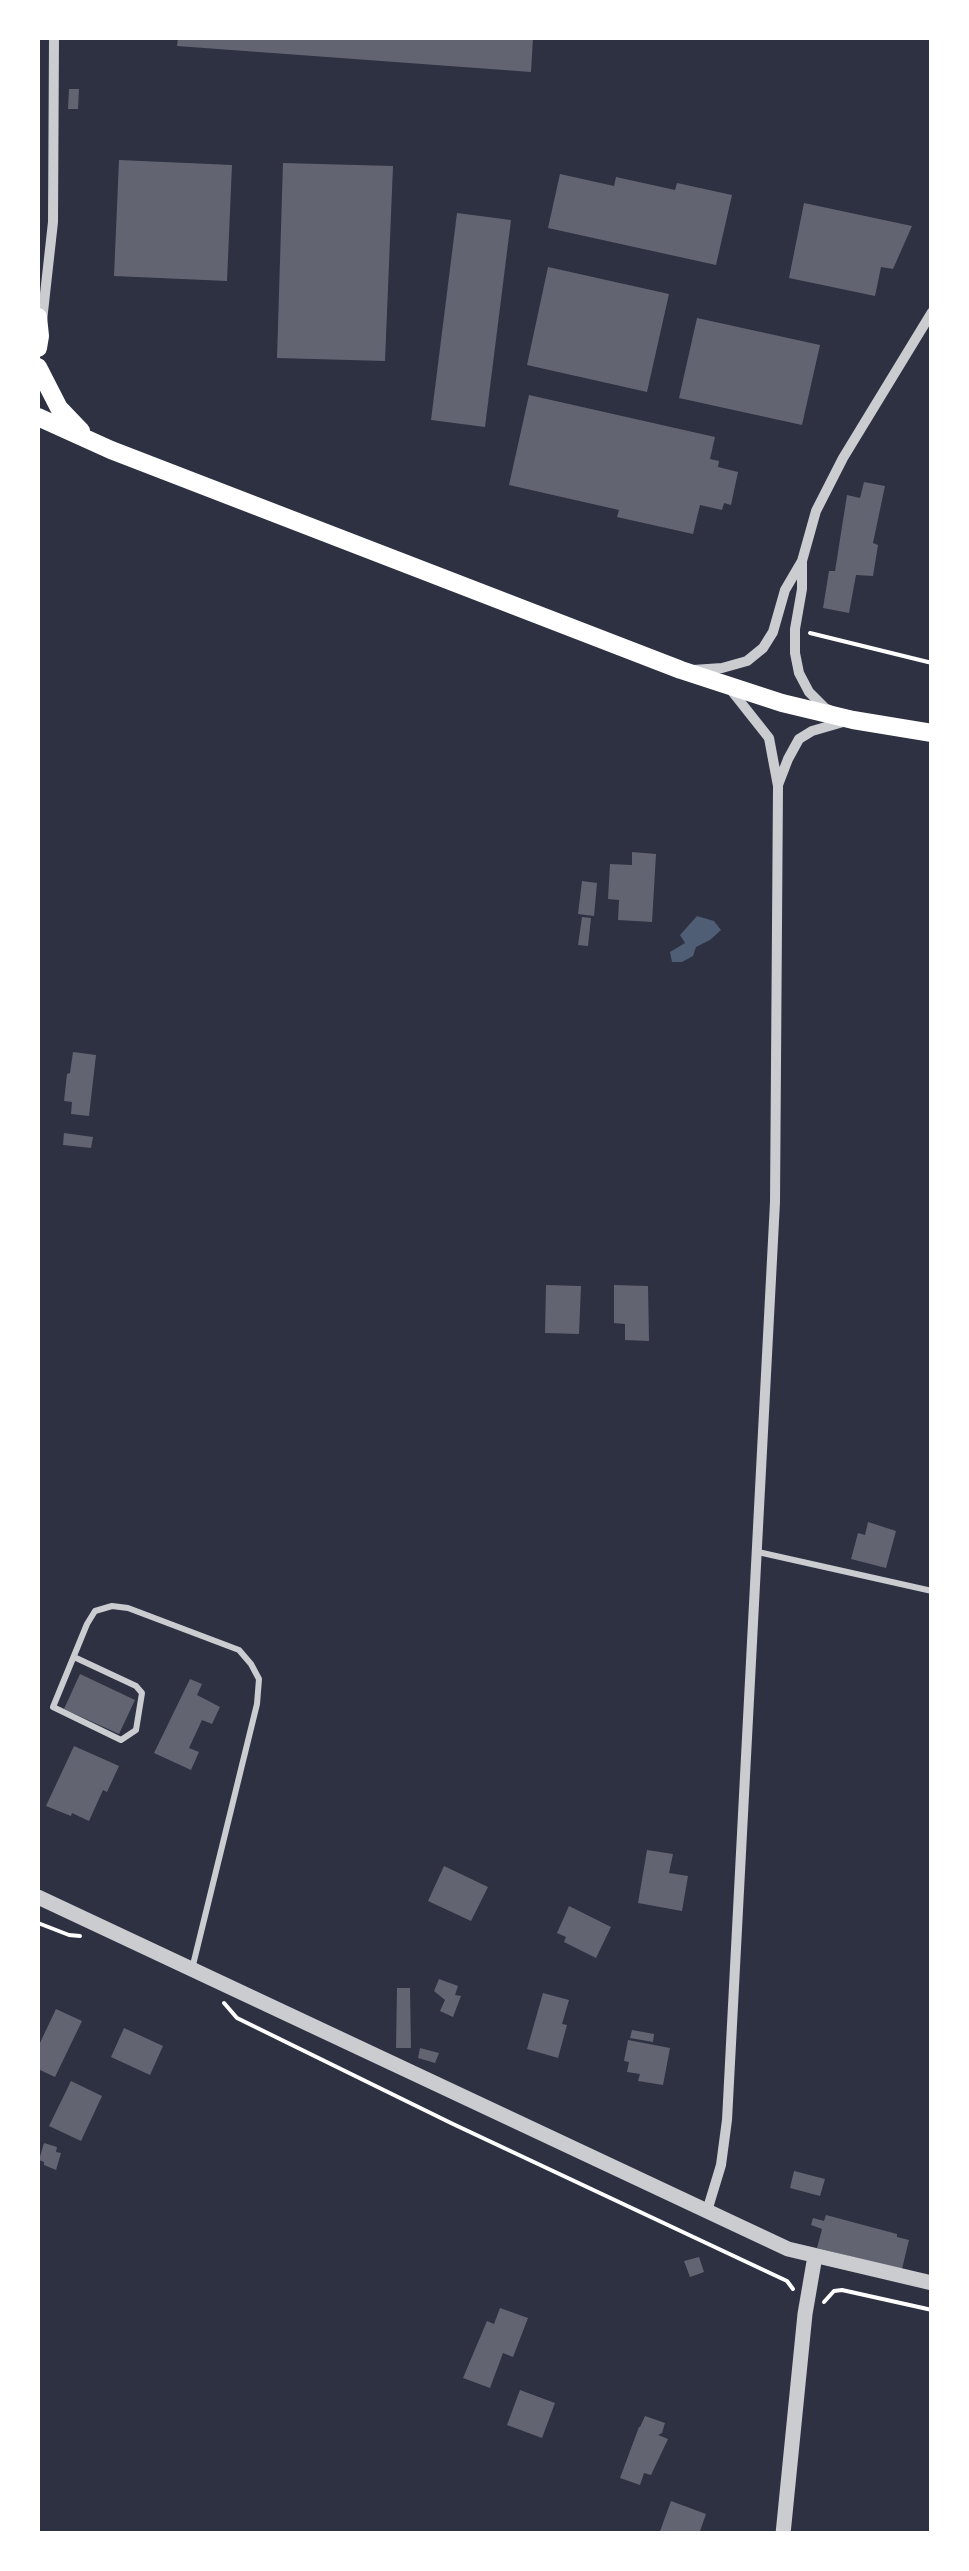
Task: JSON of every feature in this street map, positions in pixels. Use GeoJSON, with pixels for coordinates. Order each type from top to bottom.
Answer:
{"type":"FeatureCollection","features":[{"type":"Feature","properties":{"kind":"main road"},"geometry":{"type":"LineString","coordinates":[[38,367],[59,408],[82,433],[110,450]]}},
{"type":"Feature","properties":{"kind":"main road"},"geometry":{"type":"LineString","coordinates":[[38,417],[110,450],[682,670],[782,703],[932,734]]}},
{"type":"Feature","properties":{"kind":"street"},"geometry":{"type":"LineString","coordinates":[[38,334],[52,222],[54,38]]}},
{"type":"Feature","properties":{"kind":"street"},"geometry":{"type":"LineString","coordinates":[[38,258],[43,254],[52,222]]}},
{"type":"Feature","properties":{"kind":"street"},"geometry":{"type":"LineString","coordinates":[[682,670],[722,668],[747,661],[764,648],[773,632],[785,590],[802,561],[816,511],[836,471],[929,324],[932,312]]}},
{"type":"Feature","properties":{"kind":"street"},"geometry":{"type":"LineString","coordinates":[[802,561],[802,589],[794,629],[800,673],[809,692],[825,708],[853,720]]}},
{"type":"Feature","properties":{"kind":"street"},"geometry":{"type":"LineString","coordinates":[[708,2211],[721,2165],[727,2120],[775,1202],[778,786],[769,738],[728,686]]}},
{"type":"Feature","properties":{"kind":"street"},"geometry":{"type":"LineString","coordinates":[[778,786],[799,740],[812,731],[853,720]]}},
{"type":"Feature","properties":{"kind":"street"},"geometry":{"type":"LineString","coordinates":[[38,1898],[788,2249],[932,2283]]}},
{"type":"Feature","properties":{"kind":"street"},"geometry":{"type":"LineString","coordinates":[[782,2534],[815,2256]]}},
{"type":"Feature","properties":{"kind":"lane"},"geometry":{"type":"LineString","coordinates":[[757,1552],[932,1590]]}},
{"type":"Feature","properties":{"kind":"lane"},"geometry":{"type":"LineString","coordinates":[[74,1657],[136,1686],[142,1693],[136,1730],[121,1740],[54,1707],[87,1624],[95,1611],[112,1606],[128,1608],[238,1650],[259,1680],[257,1704],[192,1970]]}},
{"type":"Feature","properties":{"kind":"path"},"geometry":{"type":"LineString","coordinates":[[794,629],[932,663]]}},
{"type":"Feature","properties":{"kind":"path"},"geometry":{"type":"LineString","coordinates":[[38,1923],[69,1935],[92,1937]]}},
{"type":"Feature","properties":{"kind":"path"},"geometry":{"type":"LineString","coordinates":[[220,1998],[237,2018],[787,2281],[794,2290]]}},
{"type":"Feature","properties":{"kind":"path"},"geometry":{"type":"LineString","coordinates":[[820,2312],[828,2295],[842,2290],[932,2310]]}},
{"type":"Feature","properties":{"kind":"water"},"geometry":{"type":"Polygon","coordinates":[[[697,916],[714,921],[721,930],[696,947],[693,956],[672,962],[670,952],[685,943],[680,935],[697,916]]]}},
{"type":"Feature","properties":{"kind":"building"},"geometry":{"type":"Polygon","coordinates":[[[178,38],[533,38],[531,72],[177,46],[178,38]]]}},
{"type":"Feature","properties":{"kind":"building"},"geometry":{"type":"Polygon","coordinates":[[[69,89],[79,89],[78,109],[68,109],[69,89]]]}},
{"type":"Feature","properties":{"kind":"building"},"geometry":{"type":"Polygon","coordinates":[[[119,160],[232,165],[227,281],[114,276],[119,160]]]}},
{"type":"Feature","properties":{"kind":"building"},"geometry":{"type":"Polygon","coordinates":[[[283,163],[393,166],[385,361],[277,358],[283,163]]]}},
{"type":"Feature","properties":{"kind":"building"},"geometry":{"type":"Polygon","coordinates":[[[560,174],[614,186],[616,177],[675,190],[677,183],[732,195],[716,265],[548,228],[560,174]]]}},
{"type":"Feature","properties":{"kind":"building"},"geometry":{"type":"Polygon","coordinates":[[[804,203],[912,226],[893,269],[881,267],[875,296],[789,278],[804,203]]]}},
{"type":"Feature","properties":{"kind":"building"},"geometry":{"type":"Polygon","coordinates":[[[457,213],[511,220],[485,427],[431,420],[457,213]]]}},
{"type":"Feature","properties":{"kind":"building"},"geometry":{"type":"Polygon","coordinates":[[[548,267],[669,294],[647,392],[527,365],[548,267]]]}},
{"type":"Feature","properties":{"kind":"building"},"geometry":{"type":"Polygon","coordinates":[[[697,318],[820,345],[802,425],[679,398],[697,318]]]}},
{"type":"Feature","properties":{"kind":"building"},"geometry":{"type":"Polygon","coordinates":[[[529,395],[715,437],[710,459],[719,461],[718,467],[738,472],[731,505],[724,503],[722,510],[700,505],[693,534],[617,517],[619,510],[509,485],[529,395]]]}},
{"type":"Feature","properties":{"kind":"building"},"geometry":{"type":"Polygon","coordinates":[[[864,482],[885,486],[873,543],[878,545],[873,576],[856,575],[849,613],[823,608],[829,571],[835,571],[847,495],[860,498],[864,482]]]}},
{"type":"Feature","properties":{"kind":"building"},"geometry":{"type":"Polygon","coordinates":[[[632,852],[656,854],[652,922],[618,920],[619,900],[608,899],[610,864],[632,865],[632,852]]]}},
{"type":"Feature","properties":{"kind":"building"},"geometry":{"type":"Polygon","coordinates":[[[582,881],[597,883],[594,916],[578,914],[582,881]]]}},
{"type":"Feature","properties":{"kind":"building"},"geometry":{"type":"Polygon","coordinates":[[[582,917],[591,918],[588,946],[578,945],[582,917]]]}},
{"type":"Feature","properties":{"kind":"building"},"geometry":{"type":"Polygon","coordinates":[[[73,1052],[96,1055],[89,1116],[71,1114],[72,1102],[64,1101],[73,1052]]]}},
{"type":"Feature","properties":{"kind":"building"},"geometry":{"type":"Polygon","coordinates":[[[64,1133],[93,1137],[91,1148],[63,1145],[64,1133]]]}},
{"type":"Feature","properties":{"kind":"building"},"geometry":{"type":"Polygon","coordinates":[[[546,1285],[581,1286],[579,1334],[545,1333],[546,1285]]]}},
{"type":"Feature","properties":{"kind":"building"},"geometry":{"type":"Polygon","coordinates":[[[614,1285],[648,1286],[649,1341],[625,1340],[625,1324],[614,1323],[614,1285]]]}},
{"type":"Feature","properties":{"kind":"building"},"geometry":{"type":"Polygon","coordinates":[[[868,1522],[896,1531],[886,1568],[851,1559],[858,1533],[865,1535],[868,1522]]]}},
{"type":"Feature","properties":{"kind":"building"},"geometry":{"type":"Polygon","coordinates":[[[80,1674],[135,1700],[119,1734],[64,1709],[80,1674]]]}},
{"type":"Feature","properties":{"kind":"building"},"geometry":{"type":"Polygon","coordinates":[[[190,1679],[202,1684],[197,1695],[220,1707],[212,1724],[202,1720],[189,1748],[199,1752],[191,1770],[154,1753],[190,1679]]]}},
{"type":"Feature","properties":{"kind":"building"},"geometry":{"type":"Polygon","coordinates":[[[74,1746],[119,1766],[89,1821],[46,1806],[74,1746]]]}},
{"type":"Feature","properties":{"kind":"building"},"geometry":{"type":"Polygon","coordinates":[[[647,1850],[673,1854],[669,1873],[688,1876],[682,1911],[638,1903],[647,1850]]]}},
{"type":"Feature","properties":{"kind":"building"},"geometry":{"type":"Polygon","coordinates":[[[444,1866],[488,1887],[471,1921],[428,1901],[444,1866]]]}},
{"type":"Feature","properties":{"kind":"building"},"geometry":{"type":"Polygon","coordinates":[[[569,1906],[611,1927],[596,1958],[564,1942],[566,1937],[557,1933],[569,1906]]]}},
{"type":"Feature","properties":{"kind":"building"},"geometry":{"type":"Polygon","coordinates":[[[439,1979],[458,1986],[455,1995],[461,1996],[453,2017],[440,2011],[445,2000],[434,1991],[439,1979]]]}},
{"type":"Feature","properties":{"kind":"building"},"geometry":{"type":"Polygon","coordinates":[[[397,1988],[410,1988],[411,2048],[396,2048],[397,1988]]]}},
{"type":"Feature","properties":{"kind":"building"},"geometry":{"type":"Polygon","coordinates":[[[543,1993],[569,2000],[558,2058],[527,2049],[543,1993]]]}},
{"type":"Feature","properties":{"kind":"building"},"geometry":{"type":"Polygon","coordinates":[[[56,2009],[82,2021],[55,2077],[38,2069],[38,2047],[56,2009]]]}},
{"type":"Feature","properties":{"kind":"building"},"geometry":{"type":"Polygon","coordinates":[[[124,2028],[163,2046],[150,2075],[111,2057],[124,2028]]]}},
{"type":"Feature","properties":{"kind":"building"},"geometry":{"type":"Polygon","coordinates":[[[632,2030],[654,2034],[653,2042],[630,2038],[632,2030]]]}},
{"type":"Feature","properties":{"kind":"building"},"geometry":{"type":"Polygon","coordinates":[[[628,2040],[670,2048],[663,2085],[638,2081],[640,2074],[627,2072],[629,2062],[624,2061],[628,2040]]]}},
{"type":"Feature","properties":{"kind":"building"},"geometry":{"type":"Polygon","coordinates":[[[420,2048],[439,2053],[435,2063],[418,2058],[420,2048]]]}},
{"type":"Feature","properties":{"kind":"building"},"geometry":{"type":"Polygon","coordinates":[[[71,2081],[102,2096],[81,2141],[49,2126],[71,2081]]]}},
{"type":"Feature","properties":{"kind":"building"},"geometry":{"type":"Polygon","coordinates":[[[44,2143],[57,2147],[56,2152],[61,2153],[56,2170],[39,2160],[44,2143]]]}},
{"type":"Feature","properties":{"kind":"building"},"geometry":{"type":"Polygon","coordinates":[[[794,2171],[825,2179],[820,2196],[790,2188],[794,2171]]]}},
{"type":"Feature","properties":{"kind":"building"},"geometry":{"type":"Polygon","coordinates":[[[826,2215],[909,2240],[902,2269],[817,2248],[822,2229],[811,2225],[813,2218],[824,2221],[826,2215]]]}},
{"type":"Feature","properties":{"kind":"building"},"geometry":{"type":"Polygon","coordinates":[[[699,2257],[704,2272],[690,2277],[684,2261],[699,2257]]]}},
{"type":"Feature","properties":{"kind":"building"},"geometry":{"type":"Polygon","coordinates":[[[500,2308],[528,2318],[513,2357],[503,2353],[490,2388],[463,2378],[487,2321],[494,2324],[500,2308]]]}},
{"type":"Feature","properties":{"kind":"building"},"geometry":{"type":"Polygon","coordinates":[[[520,2390],[555,2403],[542,2438],[507,2425],[520,2390]]]}},
{"type":"Feature","properties":{"kind":"building"},"geometry":{"type":"Polygon","coordinates":[[[645,2416],[665,2423],[658,2435],[668,2439],[651,2475],[644,2473],[640,2485],[620,2478],[645,2416]]]}},
{"type":"Feature","properties":{"kind":"building"},"geometry":{"type":"Polygon","coordinates":[[[671,2501],[706,2514],[699,2534],[659,2534],[671,2501]]]}}]}
